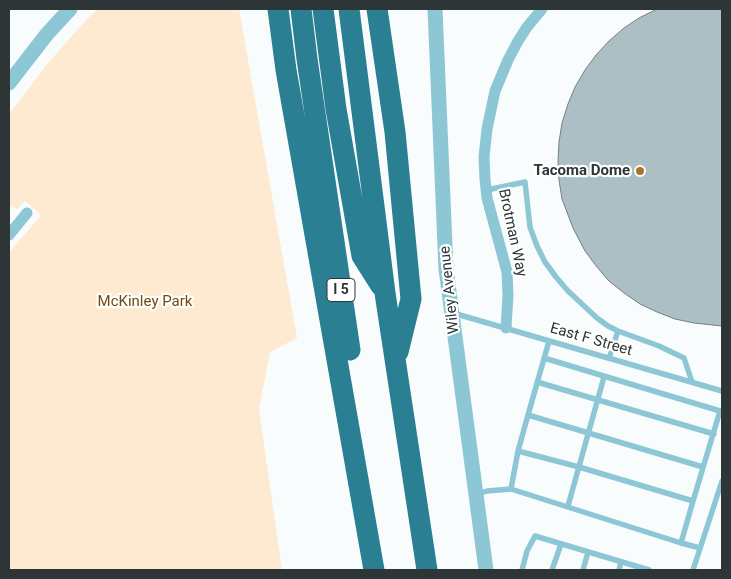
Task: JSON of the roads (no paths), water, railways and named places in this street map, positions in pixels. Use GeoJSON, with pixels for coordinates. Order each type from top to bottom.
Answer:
{"type":"FeatureCollection","features":[{"type":"Feature","properties":{"kind":"highway","name":"I 5"},"geometry":{"type":"LineString","coordinates":[[278,9],[286,70],[374,570]]}},
{"type":"Feature","properties":{"kind":"highway","name":"I 5"},"geometry":{"type":"LineString","coordinates":[[301,9],[308,69],[382,570]]}},
{"type":"Feature","properties":{"kind":"highway","name":"I 5"},"geometry":{"type":"LineString","coordinates":[[323,9],[336,108],[362,256],[386,293]]}},
{"type":"Feature","properties":{"kind":"highway","name":"I 5"},"geometry":{"type":"LineString","coordinates":[[350,9],[395,362],[427,570]]}},
{"type":"Feature","properties":{"kind":"highway"},"geometry":{"type":"LineString","coordinates":[[377,9],[395,132],[412,299],[395,362]]}},
{"type":"Feature","properties":{"kind":"street"},"geometry":{"type":"LineString","coordinates":[[9,83],[47,34],[70,9]]}},
{"type":"Feature","properties":{"kind":"street","name":"Wiley Avenue"},"geometry":{"type":"LineString","coordinates":[[435,9],[446,269],[486,570]]}},
{"type":"Feature","properties":{"kind":"street","name":"Brotman Way"},"geometry":{"type":"LineString","coordinates":[[506,328],[507,272],[487,198],[484,157],[487,129],[495,91],[508,60],[518,41],[542,9]]}},
{"type":"Feature","properties":{"kind":"street"},"geometry":{"type":"LineString","coordinates":[[9,234],[27,213]]}},
{"type":"Feature","properties":{"kind":"lane"},"geometry":{"type":"LineString","coordinates":[[487,190],[525,182],[530,227],[545,262],[556,277],[568,291],[608,326],[618,332],[658,346],[684,358],[692,382]]}},
{"type":"Feature","properties":{"kind":"lane","name":"East F Street"},"geometry":{"type":"LineString","coordinates":[[452,312],[722,391]]}},
{"type":"Feature","properties":{"kind":"lane"},"geometry":{"type":"LineString","coordinates":[[609,358],[618,332]]}},
{"type":"Feature","properties":{"kind":"lane"},"geometry":{"type":"LineString","coordinates":[[511,489],[518,451],[549,341]]}},
{"type":"Feature","properties":{"kind":"lane"},"geometry":{"type":"LineString","coordinates":[[544,358],[720,412],[681,543]]}},
{"type":"Feature","properties":{"kind":"lane"},"geometry":{"type":"LineString","coordinates":[[568,506],[604,377]]}},
{"type":"Feature","properties":{"kind":"lane"},"geometry":{"type":"LineString","coordinates":[[538,382],[714,434]]}},
{"type":"Feature","properties":{"kind":"lane"},"geometry":{"type":"LineString","coordinates":[[528,415],[703,467]]}},
{"type":"Feature","properties":{"kind":"lane"},"geometry":{"type":"LineString","coordinates":[[518,451],[693,501]]}},
{"type":"Feature","properties":{"kind":"lane"},"geometry":{"type":"LineString","coordinates":[[693,570],[722,481]]}},
{"type":"Feature","properties":{"kind":"lane"},"geometry":{"type":"LineString","coordinates":[[476,494],[511,489],[700,548]]}},
{"type":"Feature","properties":{"kind":"lane"},"geometry":{"type":"LineString","coordinates":[[522,570],[527,551],[535,536],[649,570]]}},
{"type":"Feature","properties":{"kind":"lane"},"geometry":{"type":"LineString","coordinates":[[552,570],[560,544]]}},
{"type":"Feature","properties":{"kind":"lane"},"geometry":{"type":"LineString","coordinates":[[583,570],[588,552]]}},
{"type":"Feature","properties":{"kind":"lane"},"geometry":{"type":"LineString","coordinates":[[619,570],[621,562]]}},
{"type":"Feature","properties":{"kind":"place","name":"Tacoma Dome"},"geometry":{"type":"Point","coordinates":[640,171]}},
{"type":"Feature","properties":{"kind":"park label","name":"McKinley Park"},"geometry":{"type":"Point","coordinates":[145,302]}}]}
